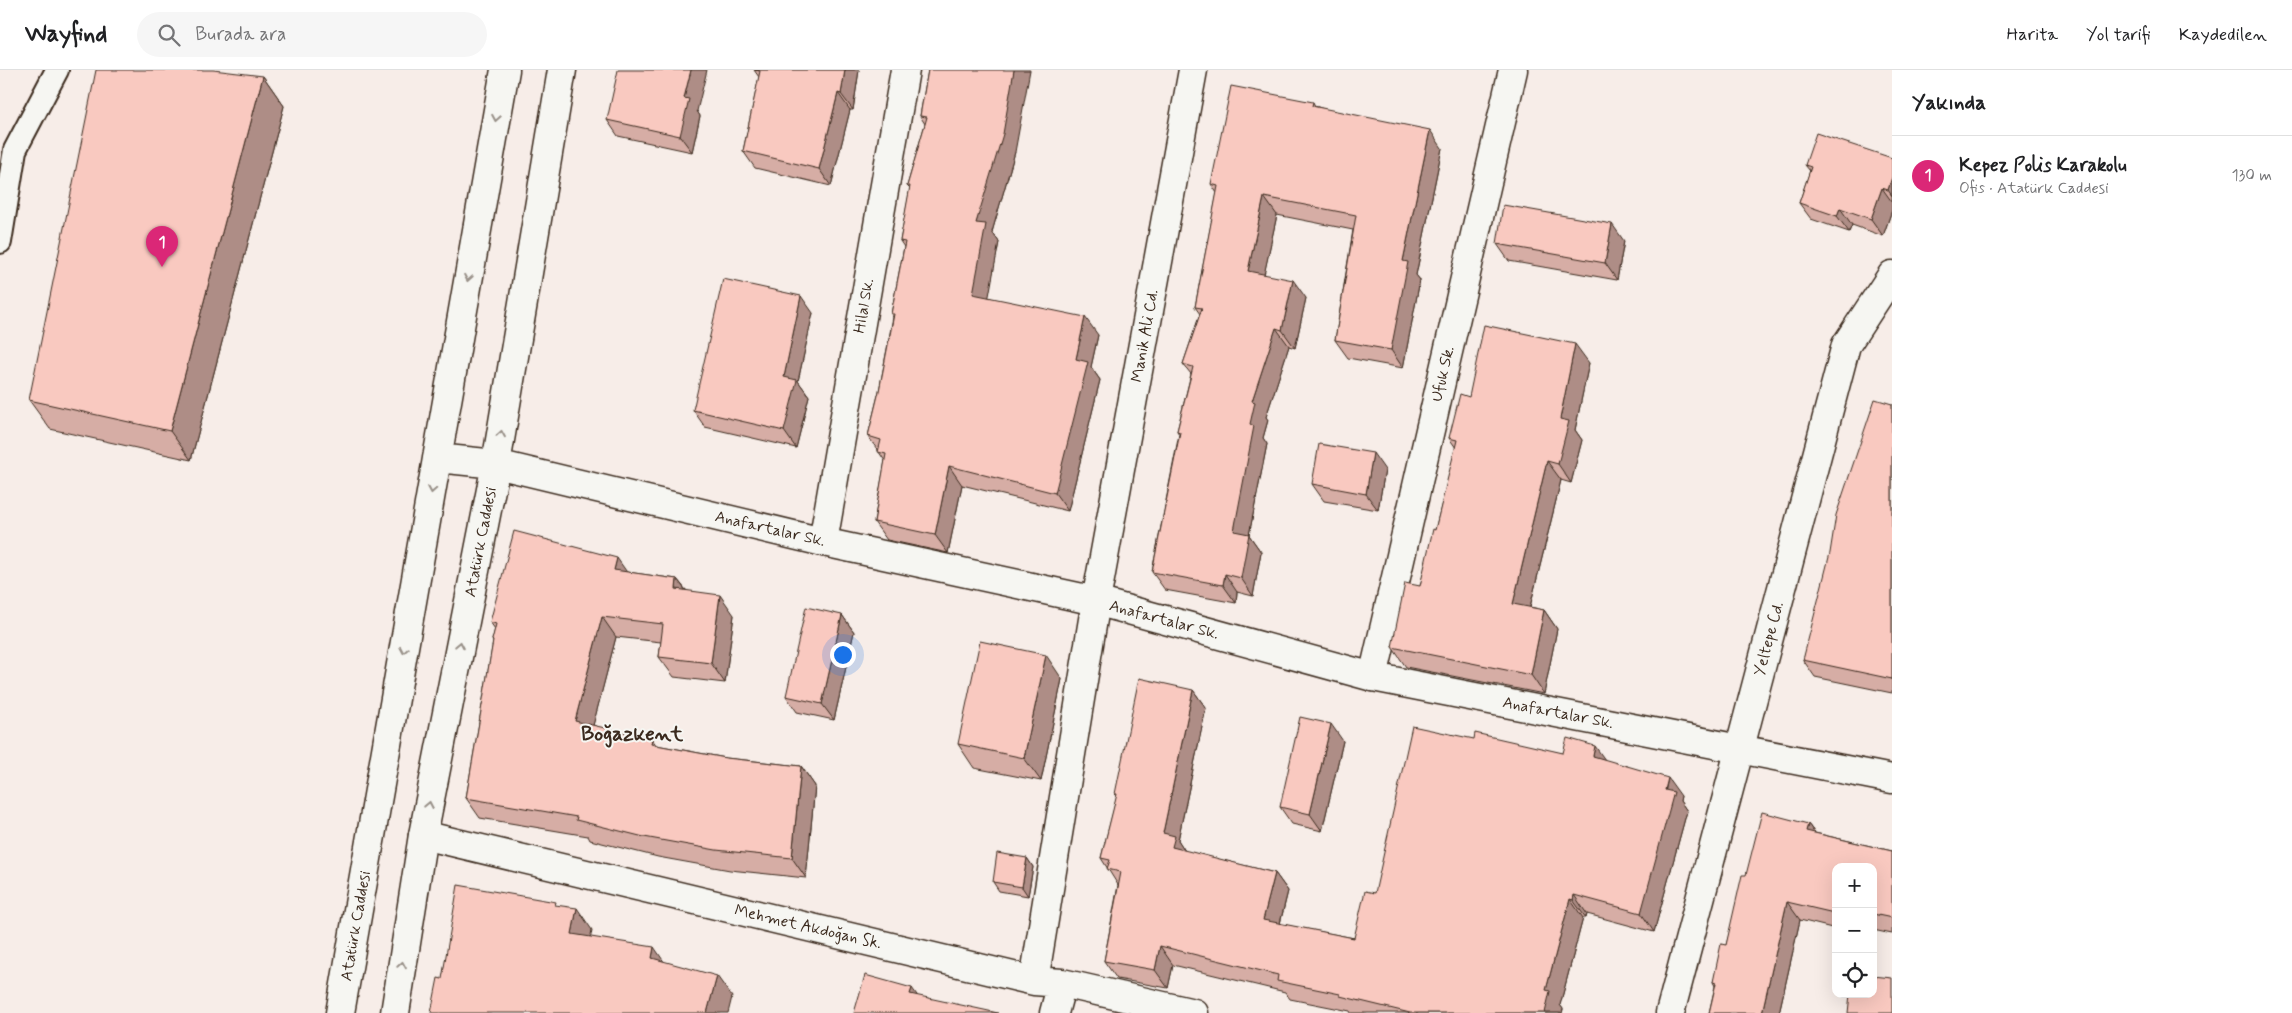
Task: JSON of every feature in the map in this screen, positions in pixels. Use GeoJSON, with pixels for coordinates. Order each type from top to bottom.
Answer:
{"type":"FeatureCollection","features":[{"type":"Feature","properties":{"kind":"street","name":"Atatürk Caddesi"},"geometry":{"type":"LineString","coordinates":[[340,1013],[505,70]]}},
{"type":"Feature","properties":{"kind":"street","name":"Atatürk Caddesi"},"geometry":{"type":"LineString","coordinates":[[395,1013],[423,835],[496,464],[562,70]]}},
{"type":"Feature","properties":{"kind":"street","name":"Hilal Sk."},"geometry":{"type":"LineString","coordinates":[[823,542],[905,70]]}},
{"type":"Feature","properties":{"kind":"street","name":"Manik Ali Cd."},"geometry":{"type":"LineString","coordinates":[[1034,981],[1096,601],[1193,70]]}},
{"type":"Feature","properties":{"kind":"street","name":"Ufuk Sk."},"geometry":{"type":"LineString","coordinates":[[1373,677],[1514,70]]}},
{"type":"Feature","properties":{"kind":"street","name":"Yeltepe Cd."},"geometry":{"type":"LineString","coordinates":[[1670,1013],[1846,345],[1892,275]]}},
{"type":"Feature","properties":{"kind":"street","name":"Anafartalar Sk."},"geometry":{"type":"LineString","coordinates":[[437,458],[496,464],[823,542],[1096,601],[1373,677],[1892,779]]}},
{"type":"Feature","properties":{"kind":"street","name":"Mehmet Akdoğan Sk."},"geometry":{"type":"LineString","coordinates":[[423,835],[1034,981],[1062,983],[1194,1013]]}},
{"type":"Feature","properties":{"kind":"street"},"geometry":{"type":"LineString","coordinates":[[1054,1013],[1062,983]]}},
{"type":"Feature","properties":{"kind":"lane"},"geometry":{"type":"LineString","coordinates":[[0,242],[14,150],[57,70]]}},
{"type":"Feature","properties":{"kind":"building"},"geometry":{"type":"Polygon","coordinates":[[[96,70],[213,70],[263,76],[170,431],[29,400],[96,70]]]}},
{"type":"Feature","properties":{"kind":"building"},"geometry":{"type":"Polygon","coordinates":[[[618,70],[691,70],[684,98],[689,99],[680,136],[607,120],[618,70]]]}},
{"type":"Feature","properties":{"kind":"building"},"geometry":{"type":"Polygon","coordinates":[[[755,70],[845,70],[841,94],[838,93],[819,169],[743,151],[760,71],[755,70]]]}},
{"type":"Feature","properties":{"kind":"building"},"geometry":{"type":"Polygon","coordinates":[[[928,70],[1014,70],[1003,134],[976,223],[986,224],[973,294],[1085,317],[1076,359],[1088,362],[1055,493],[949,466],[935,535],[874,522],[886,454],[878,452],[881,440],[868,436],[894,314],[891,314],[905,242],[900,241],[910,186],[907,186],[927,117],[920,116],[928,70]]]}},
{"type":"Feature","properties":{"kind":"building"},"geometry":{"type":"Polygon","coordinates":[[[1231,86],[1313,102],[1312,106],[1430,130],[1403,261],[1408,262],[1391,350],[1335,340],[1356,215],[1264,197],[1248,271],[1293,280],[1282,330],[1276,328],[1252,401],[1255,402],[1250,424],[1254,426],[1234,531],[1249,534],[1241,578],[1225,574],[1223,585],[1152,572],[1180,432],[1177,431],[1193,367],[1183,364],[1202,308],[1195,307],[1218,186],[1211,184],[1231,86]]]}},
{"type":"Feature","properties":{"kind":"building"},"geometry":{"type":"Polygon","coordinates":[[[1816,133],[1892,158],[1892,177],[1888,190],[1882,188],[1871,219],[1840,208],[1837,216],[1799,203],[1811,167],[1805,165],[1816,133]]]}},
{"type":"Feature","properties":{"kind":"building"},"geometry":{"type":"Polygon","coordinates":[[[1503,205],[1612,224],[1605,263],[1497,244],[1503,205]]]}},
{"type":"Feature","properties":{"kind":"building"},"geometry":{"type":"Polygon","coordinates":[[[723,279],[801,296],[784,377],[797,380],[784,431],[693,410],[723,279]]]}},
{"type":"Feature","properties":{"kind":"building"},"geometry":{"type":"Polygon","coordinates":[[[1484,325],[1575,344],[1560,419],[1569,421],[1558,464],[1547,461],[1513,604],[1544,610],[1531,675],[1392,647],[1405,583],[1420,586],[1457,440],[1449,438],[1460,394],[1469,397],[1484,325]]]}},
{"type":"Feature","properties":{"kind":"building"},"geometry":{"type":"Polygon","coordinates":[[[1875,399],[1892,404],[1892,679],[1803,660],[1830,553],[1836,515],[1875,399]]]}},
{"type":"Feature","properties":{"kind":"building"},"geometry":{"type":"Polygon","coordinates":[[[1319,444],[1373,453],[1366,494],[1312,484],[1319,444]]]}},
{"type":"Feature","properties":{"kind":"building"},"geometry":{"type":"Polygon","coordinates":[[[514,531],[617,558],[614,570],[677,579],[676,589],[720,595],[711,663],[659,657],[663,624],[602,617],[575,721],[652,739],[651,744],[726,758],[801,766],[792,858],[716,850],[644,837],[576,820],[577,817],[466,798],[496,624],[490,622],[514,531]]]}},
{"type":"Feature","properties":{"kind":"building"},"geometry":{"type":"Polygon","coordinates":[[[806,607],[842,615],[822,704],[786,696],[806,607]]]}},
{"type":"Feature","properties":{"kind":"building"},"geometry":{"type":"Polygon","coordinates":[[[980,641],[1046,655],[1024,758],[958,744],[980,641]]]}},
{"type":"Feature","properties":{"kind":"building"},"geometry":{"type":"Polygon","coordinates":[[[1139,678],[1193,690],[1163,833],[1175,836],[1172,847],[1275,873],[1263,920],[1354,938],[1365,891],[1375,893],[1412,726],[1474,739],[1475,733],[1563,753],[1567,738],[1595,746],[1593,756],[1668,778],[1665,790],[1674,792],[1641,913],[1574,895],[1573,900],[1570,899],[1546,990],[1550,991],[1545,1013],[1410,1013],[1340,996],[1340,994],[1277,981],[1278,975],[1160,946],[1155,970],[1104,961],[1121,872],[1107,869],[1110,860],[1101,858],[1117,794],[1115,794],[1139,678]]]}},
{"type":"Feature","properties":{"kind":"building"},"geometry":{"type":"Polygon","coordinates":[[[1300,717],[1331,724],[1310,814],[1280,807],[1300,717]]]}},
{"type":"Feature","properties":{"kind":"building"},"geometry":{"type":"Polygon","coordinates":[[[1762,812],[1808,824],[1806,831],[1892,851],[1892,918],[1877,915],[1877,863],[1832,863],[1832,913],[1787,902],[1762,1013],[1709,1013],[1716,983],[1713,982],[1721,944],[1726,945],[1742,875],[1746,875],[1762,812]]]}},
{"type":"Feature","properties":{"kind":"building"},"geometry":{"type":"Polygon","coordinates":[[[997,853],[1027,858],[1022,887],[993,882],[997,853]]]}},
{"type":"Feature","properties":{"kind":"building"},"geometry":{"type":"Polygon","coordinates":[[[458,885],[556,902],[555,905],[577,908],[572,934],[654,947],[652,958],[717,976],[707,1013],[431,1013],[438,978],[442,979],[458,885]]]}},
{"type":"Feature","properties":{"kind":"building"},"geometry":{"type":"Polygon","coordinates":[[[865,975],[912,988],[910,994],[998,1013],[854,1013],[865,975]]]}},
{"type":"Feature","properties":{"kind":"building"},"geometry":{"type":"Polygon","coordinates":[[[1877,976],[1892,978],[1892,1013],[1848,1013],[1850,998],[1877,998],[1877,976]]]}},
{"type":"Feature","properties":{"kind":"place","name":"Kepez Polis Karakolu"},"geometry":{"type":"Point","coordinates":[162,267]}},
{"type":"Feature","properties":{"kind":"district","name":"Boğazkent"},"geometry":{"type":"Point","coordinates":[632,734]}}]}
